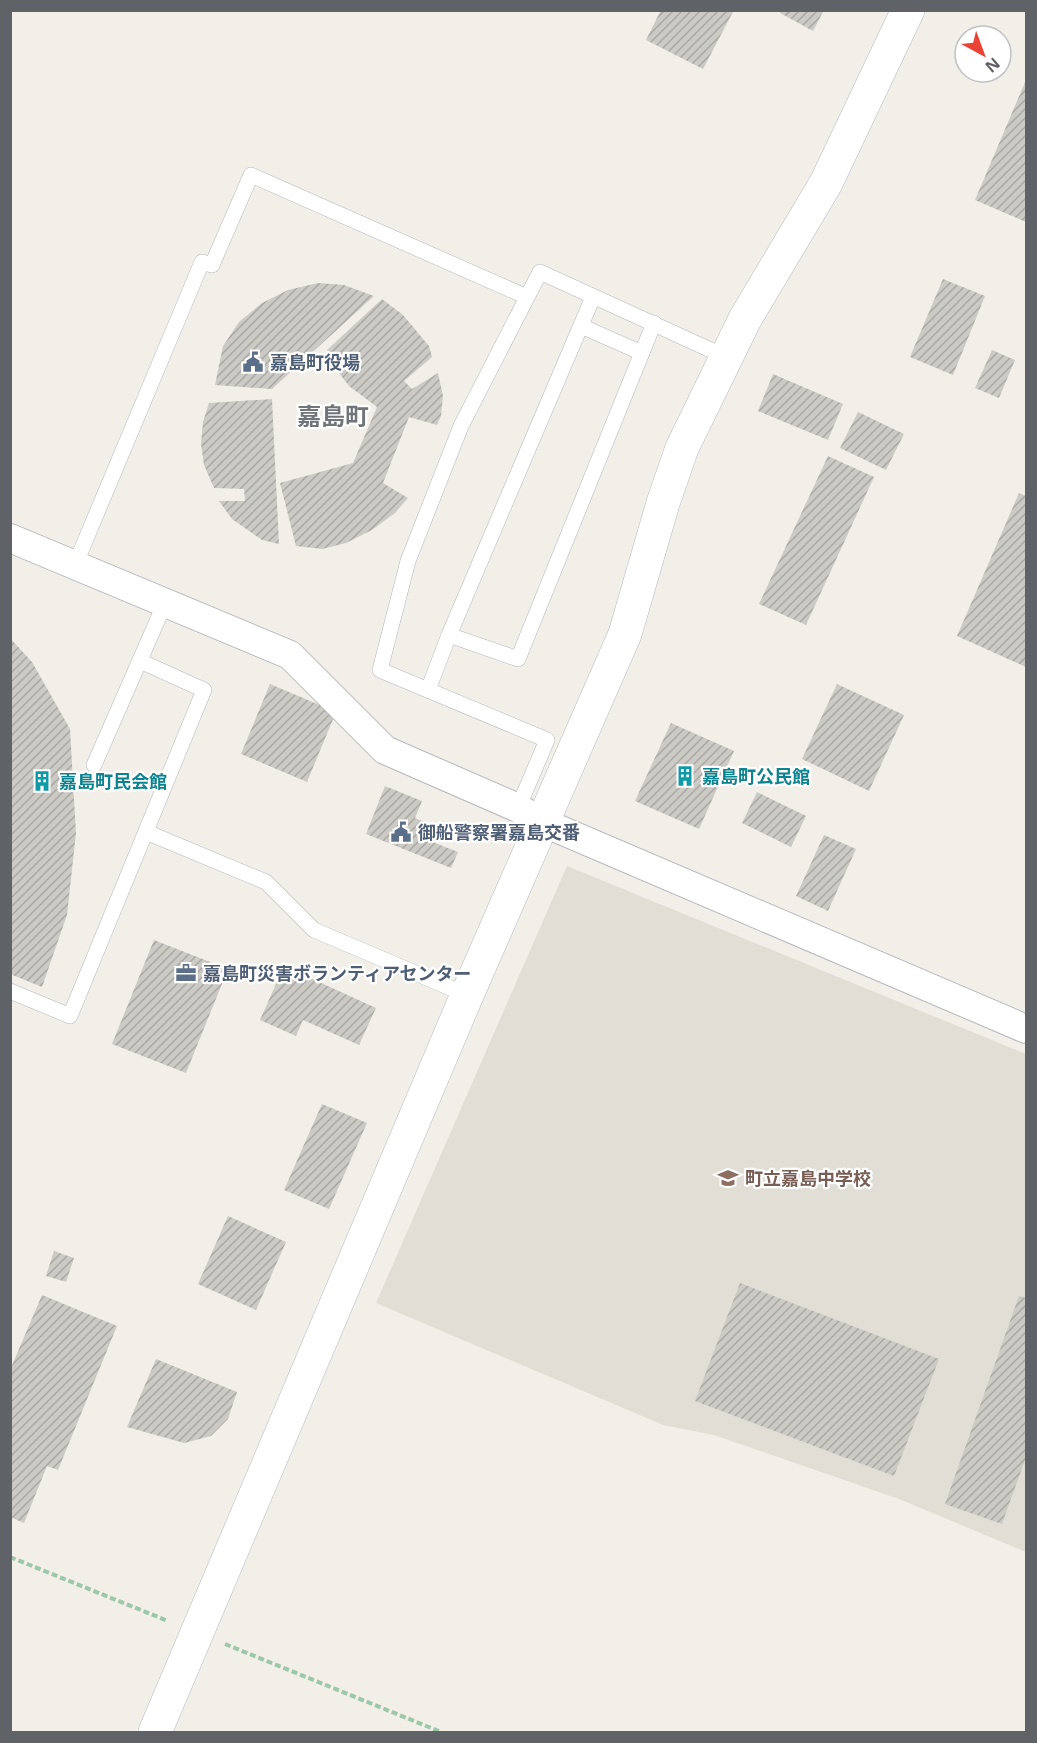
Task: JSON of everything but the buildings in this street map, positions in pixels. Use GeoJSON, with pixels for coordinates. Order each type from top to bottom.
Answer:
{"type":"FeatureCollection","features":[{"type":"Feature","properties":{"kind":"street"},"geometry":{"type":"LineString","coordinates":[[156,1732],[196,1632],[467,995],[530,815],[626,634],[663,503],[682,448],[745,319],[826,183],[908,10]]}},
{"type":"Feature","properties":{"kind":"street"},"geometry":{"type":"LineString","coordinates":[[10,538],[290,655],[385,750],[1026,1029]]}},
{"type":"Feature","properties":{"kind":"lane"},"geometry":{"type":"LineString","coordinates":[[75,565],[202,262],[212,265],[251,175],[527,297]]}},
{"type":"Feature","properties":{"kind":"lane"},"geometry":{"type":"LineString","coordinates":[[530,815],[547,740],[380,670],[408,561],[461,426],[540,272],[726,357]]}},
{"type":"Feature","properties":{"kind":"lane"},"geometry":{"type":"LineString","coordinates":[[428,690],[448,635],[593,297]]}},
{"type":"Feature","properties":{"kind":"lane"},"geometry":{"type":"LineString","coordinates":[[448,635],[518,659],[654,323]]}},
{"type":"Feature","properties":{"kind":"lane"},"geometry":{"type":"LineString","coordinates":[[581,326],[642,353]]}},
{"type":"Feature","properties":{"kind":"lane"},"geometry":{"type":"LineString","coordinates":[[94,765],[165,603]]}},
{"type":"Feature","properties":{"kind":"lane"},"geometry":{"type":"LineString","coordinates":[[10,991],[70,1016],[204,690],[140,661]]}},
{"type":"Feature","properties":{"kind":"lane"},"geometry":{"type":"LineString","coordinates":[[146,832],[266,882],[314,930],[467,995]]}},
{"type":"Feature","properties":{"kind":"path"},"geometry":{"type":"LineString","coordinates":[[10,1557],[441,1732]]}},
{"type":"Feature","properties":{"kind":"shaded area","name":"町立嘉島中学校"},"geometry":{"type":"Polygon","coordinates":[[[567,866],[1026,1054],[1026,1552],[899,1499],[714,1435],[663,1425],[376,1303],[567,866]]]}},
{"type":"Feature","properties":{"kind":"place","name":"嘉島町役場"},"geometry":{"type":"Point","coordinates":[253,362]}},
{"type":"Feature","properties":{"kind":"place","name":"嘉島町公民館"},"geometry":{"type":"Point","coordinates":[685,776]}},
{"type":"Feature","properties":{"kind":"place","name":"嘉島町民会館"},"geometry":{"type":"Point","coordinates":[42,781]}},
{"type":"Feature","properties":{"kind":"place","name":"御船警察署嘉島交番"},"geometry":{"type":"Point","coordinates":[401,832]}},
{"type":"Feature","properties":{"kind":"place","name":"嘉島町災害ボランティアセンター"},"geometry":{"type":"Point","coordinates":[186,973]}},
{"type":"Feature","properties":{"kind":"place","name":"町立嘉島中学校"},"geometry":{"type":"Point","coordinates":[728,1178]}},
{"type":"Feature","properties":{"kind":"district","name":"嘉島町"},"geometry":{"type":"Point","coordinates":[333,415]}}]}
